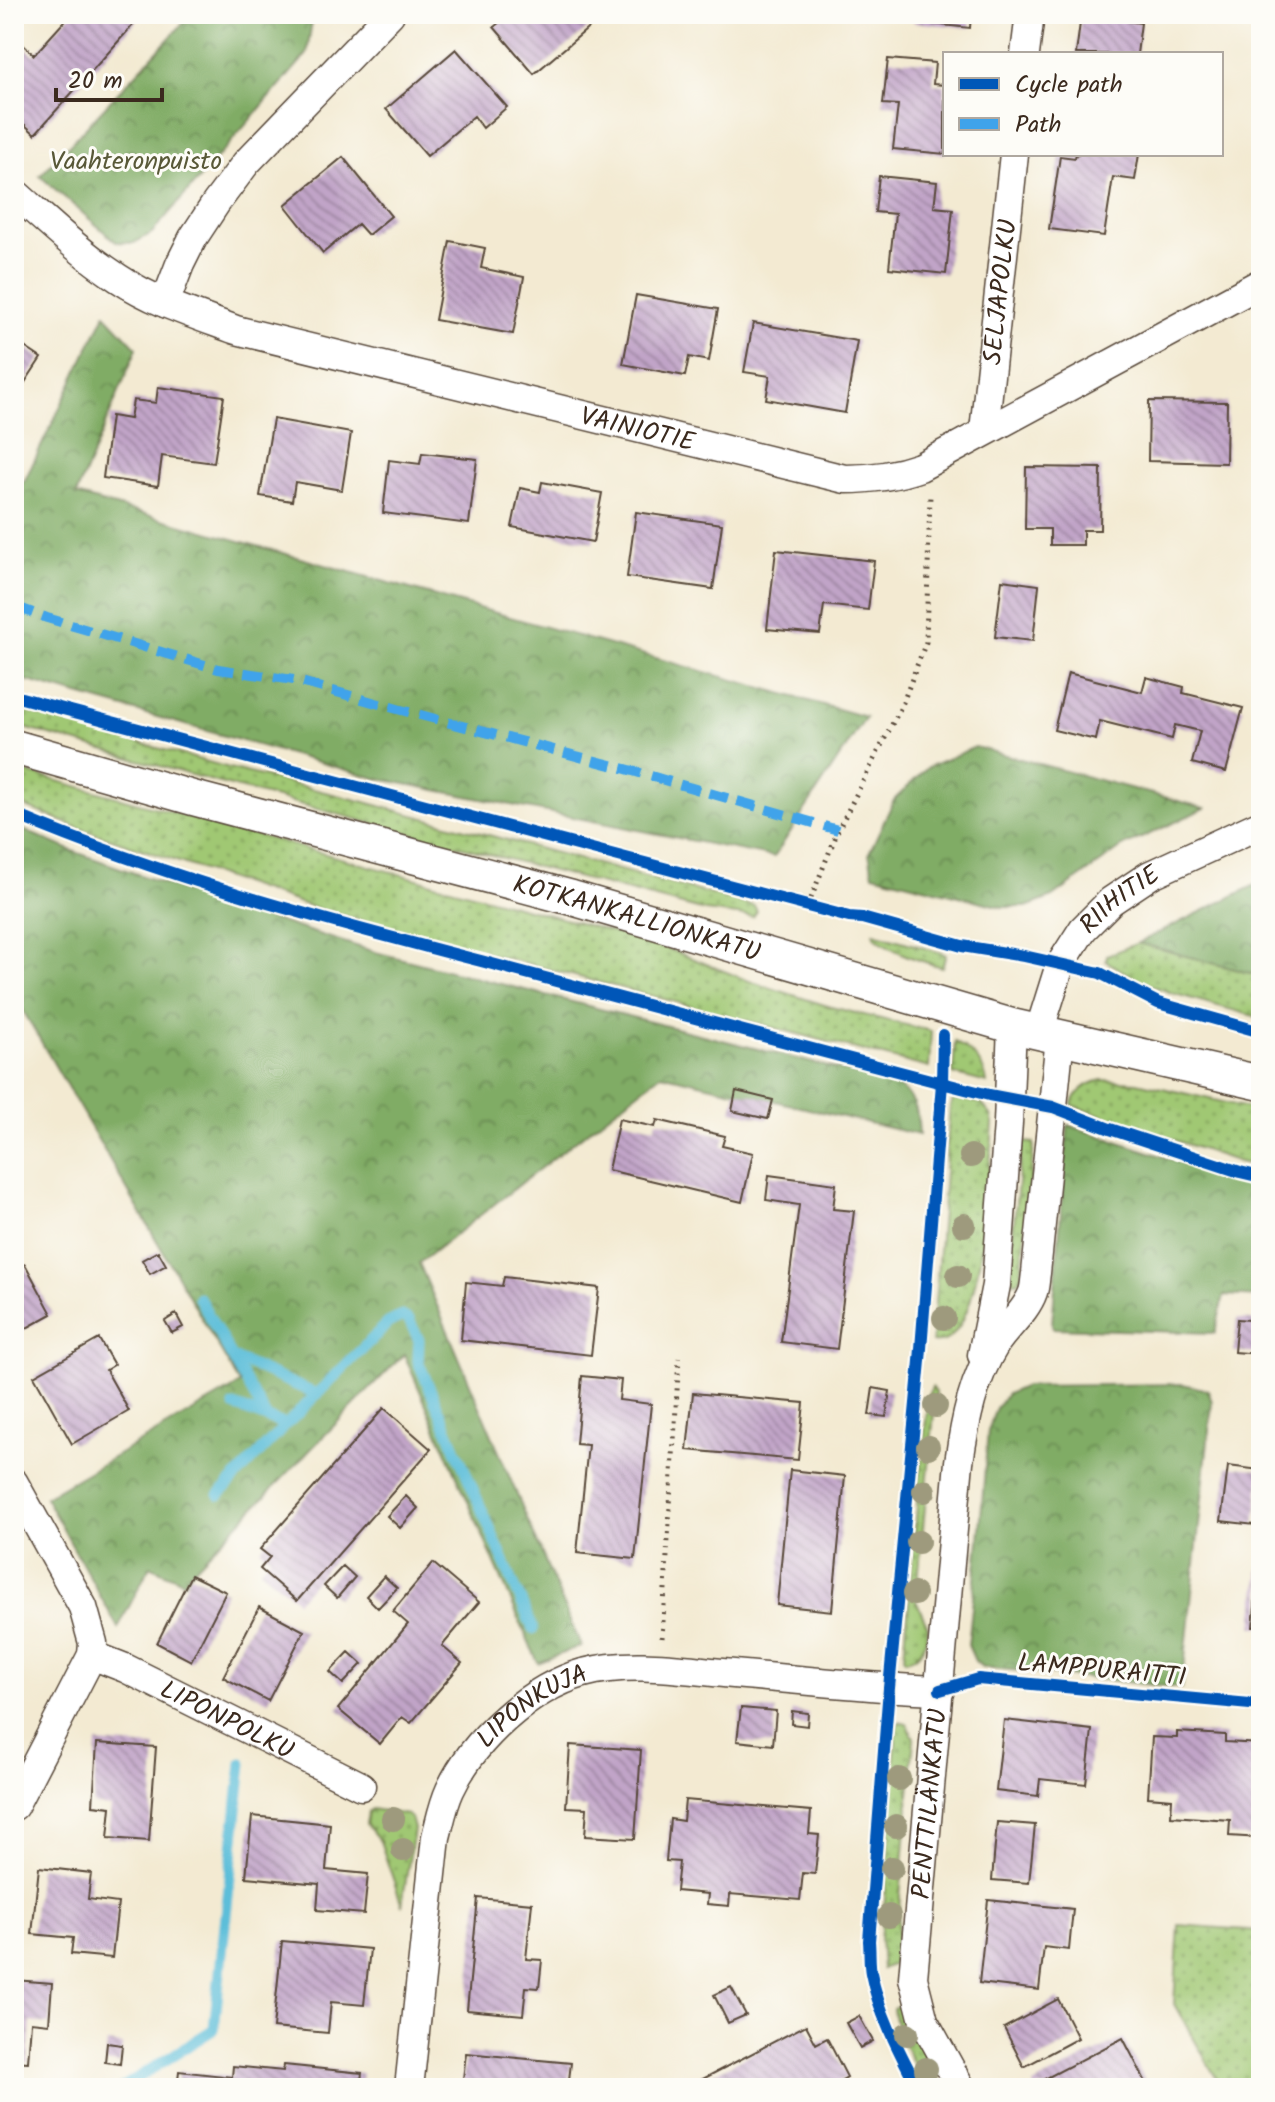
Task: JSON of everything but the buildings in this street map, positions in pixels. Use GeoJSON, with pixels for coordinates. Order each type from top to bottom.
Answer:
{"type":"FeatureCollection","features":[{"type":"Feature","properties":{"kind":"street"},"geometry":{"type":"LineString","coordinates":[[165,303],[193,238],[246,163],[390,14]]}},
{"type":"Feature","properties":{"kind":"street"},"geometry":{"type":"LineString","coordinates":[[1025,52],[1030,14]]}},
{"type":"Feature","properties":{"kind":"street","name":"SELJAPOLKU"},"geometry":{"type":"LineString","coordinates":[[984,431],[1014,156]]}},
{"type":"Feature","properties":{"kind":"street","name":"VAINIOTIE"},"geometry":{"type":"LineString","coordinates":[[14,192],[79,250],[120,280],[165,303],[236,330],[845,479],[875,479],[920,467],[1261,283]]}},
{"type":"Feature","properties":{"kind":"street","name":"KOTKANKALLIONKATU"},"geometry":{"type":"LineString","coordinates":[[14,747],[193,798],[572,898],[1037,1032],[1261,1083]]}},
{"type":"Feature","properties":{"kind":"street","name":"RIIHITIE"},"geometry":{"type":"LineString","coordinates":[[1037,1032],[1060,965],[1083,929],[1111,901],[1150,875],[1261,824]]}},
{"type":"Feature","properties":{"kind":"street","name":"PENTTILÄNKATU"},"geometry":{"type":"LineString","coordinates":[[990,1356],[984,1343],[996,1285],[1008,1123],[1037,1032]]}},
{"type":"Feature","properties":{"kind":"street","name":"PENTTILÄNKATU"},"geometry":{"type":"LineString","coordinates":[[961,2088],[924,2021],[913,1978],[965,1422],[971,1398],[990,1356],[1033,1292],[1040,1243],[1037,1032]]}},
{"type":"Feature","properties":{"kind":"street"},"geometry":{"type":"LineString","coordinates":[[14,1483],[83,1607],[93,1643],[92,1655],[14,1806]]}},
{"type":"Feature","properties":{"kind":"street","name":"LIPONPOLKU"},"geometry":{"type":"LineString","coordinates":[[92,1655],[125,1668],[361,1786]]}},
{"type":"Feature","properties":{"kind":"street","name":"LIPONKUJA"},"geometry":{"type":"LineString","coordinates":[[409,2088],[436,1837],[449,1791],[465,1766],[502,1722],[526,1701],[556,1683],[617,1666],[940,1690]]}},
{"type":"Feature","properties":{"kind":"path"},"geometry":{"type":"LineString","coordinates":[[808,906],[838,830],[902,705],[926,642],[930,496],[920,467]]}},
{"type":"Feature","properties":{"kind":"path"},"geometry":{"type":"LineString","coordinates":[[793,902],[822,910]]}},
{"type":"Feature","properties":{"kind":"path"},"geometry":{"type":"LineString","coordinates":[[660,1667],[679,1358]]}},
{"type":"Feature","properties":{"kind":"green space","name":"Vaahteronpuisto"},"geometry":{"type":"Polygon","coordinates":[[[192,14],[313,14],[307,54],[152,233],[134,243],[116,242],[40,176],[192,14]]]}},
{"type":"Feature","properties":{"kind":"green space"},"geometry":{"type":"Polygon","coordinates":[[[105,314],[137,348],[76,495],[866,717],[774,857],[375,778],[14,677],[14,477],[24,482],[105,314]]]}},
{"type":"Feature","properties":{"kind":"green space"},"geometry":{"type":"Polygon","coordinates":[[[14,708],[754,906],[757,911],[753,917],[705,911],[220,783],[14,725],[14,708]]]}},
{"type":"Feature","properties":{"kind":"green space"},"geometry":{"type":"Polygon","coordinates":[[[975,747],[1205,808],[1122,847],[1053,897],[1026,907],[1002,907],[873,874],[869,853],[894,800],[928,767],[975,747]]]}},
{"type":"Feature","properties":{"kind":"green space"},"geometry":{"type":"Polygon","coordinates":[[[14,769],[656,944],[749,981],[831,1007],[931,1031],[929,1068],[321,910],[79,828],[14,802],[14,769]]]}},
{"type":"Feature","properties":{"kind":"green space"},"geometry":{"type":"Polygon","coordinates":[[[14,826],[70,850],[207,899],[375,952],[892,1083],[911,1099],[916,1110],[919,1135],[661,1074],[419,1263],[581,1646],[538,1663],[404,1354],[190,1573],[185,1582],[150,1566],[118,1628],[45,1497],[240,1384],[14,995],[14,826]]]}},
{"type":"Feature","properties":{"kind":"green space"},"geometry":{"type":"Polygon","coordinates":[[[1261,882],[1261,976],[1138,943],[1261,882]]]}},
{"type":"Feature","properties":{"kind":"green space"},"geometry":{"type":"Polygon","coordinates":[[[874,933],[946,955],[942,967],[898,951],[874,933]]]}},
{"type":"Feature","properties":{"kind":"green space"},"geometry":{"type":"Polygon","coordinates":[[[1138,943],[1261,976],[1261,1018],[1142,982],[1106,961],[1107,955],[1138,943]]]}},
{"type":"Feature","properties":{"kind":"green space"},"geometry":{"type":"Polygon","coordinates":[[[955,1042],[976,1059],[987,1083],[953,1074],[955,1042]]]}},
{"type":"Feature","properties":{"kind":"green space"},"geometry":{"type":"Polygon","coordinates":[[[1102,1080],[1137,1082],[1261,1111],[1261,1167],[1072,1105],[1084,1088],[1102,1080]]]}},
{"type":"Feature","properties":{"kind":"green space"},"geometry":{"type":"Polygon","coordinates":[[[953,1100],[981,1103],[991,1115],[987,1205],[978,1271],[961,1323],[949,1338],[932,1342],[950,1106],[953,1100]]]}},
{"type":"Feature","properties":{"kind":"green space"},"geometry":{"type":"Polygon","coordinates":[[[1068,1125],[1261,1189],[1261,1297],[1224,1295],[1215,1333],[1053,1328],[1068,1125]]]}},
{"type":"Feature","properties":{"kind":"green space"},"geometry":{"type":"Polygon","coordinates":[[[1022,1142],[1034,1143],[1021,1277],[1015,1282],[1009,1274],[1022,1142]]]}},
{"type":"Feature","properties":{"kind":"green space"},"geometry":{"type":"Polygon","coordinates":[[[1183,1384],[1208,1390],[1212,1402],[1182,1688],[982,1667],[975,1661],[968,1645],[988,1431],[996,1408],[1007,1394],[1025,1386],[1183,1384]]]}},
{"type":"Feature","properties":{"kind":"green space"},"geometry":{"type":"Polygon","coordinates":[[[932,1387],[936,1392],[916,1601],[928,1627],[919,1652],[906,1660],[918,1494],[932,1387]]]}},
{"type":"Feature","properties":{"kind":"green space"},"geometry":{"type":"Polygon","coordinates":[[[899,1722],[907,1724],[914,1738],[897,1952],[893,1964],[882,1969],[880,1937],[899,1722]]]}},
{"type":"Feature","properties":{"kind":"green space"},"geometry":{"type":"Polygon","coordinates":[[[372,1809],[411,1818],[414,1829],[402,1905],[380,1841],[366,1824],[368,1812],[372,1809]]]}},
{"type":"Feature","properties":{"kind":"green space"},"geometry":{"type":"Polygon","coordinates":[[[1179,1925],[1261,1931],[1261,2088],[1222,2088],[1174,2004],[1179,1925]]]}},
{"type":"Feature","properties":{"kind":"green space"},"geometry":{"type":"Polygon","coordinates":[[[899,2005],[908,2011],[919,2042],[943,2088],[927,2088],[911,2060],[895,2018],[893,2008],[899,2005]]]}},
{"type":"Feature","properties":{"kind":"waterway"},"geometry":{"type":"LineString","coordinates":[[199,1298],[232,1357],[316,1394]]}},
{"type":"Feature","properties":{"kind":"waterway"},"geometry":{"type":"LineString","coordinates":[[234,1406],[286,1425],[388,1323],[402,1316],[409,1320],[419,1340],[418,1361],[533,1629]]}},
{"type":"Feature","properties":{"kind":"waterway"},"geometry":{"type":"LineString","coordinates":[[232,1357],[266,1417]]}},
{"type":"Feature","properties":{"kind":"waterway"},"geometry":{"type":"LineString","coordinates":[[219,1495],[286,1425]]}},
{"type":"Feature","properties":{"kind":"waterway"},"geometry":{"type":"LineString","coordinates":[[122,2088],[214,2029],[242,1763]]}},
{"type":"Feature","properties":{"kind":"marked path"},"geometry":{"type":"LineString","coordinates":[[14,606],[218,669],[294,680],[626,769],[838,830]]}},
{"type":"Feature","properties":{"kind":"cycle path"},"geometry":{"type":"LineString","coordinates":[[14,696],[962,946],[1100,973],[1158,1003],[1261,1032]]}},
{"type":"Feature","properties":{"kind":"cycle path"},"geometry":{"type":"LineString","coordinates":[[14,814],[186,878],[304,913],[942,1083],[1053,1107],[1110,1129],[1261,1177]]}},
{"type":"Feature","properties":{"kind":"cycle path"},"geometry":{"type":"LineString","coordinates":[[918,2088],[879,2003],[870,1969],[869,1941],[920,1361],[943,1035]]}},
{"type":"Feature","properties":{"kind":"cycle path","name":"LAMPPURAITTI"},"geometry":{"type":"LineString","coordinates":[[940,1690],[978,1679],[1261,1705]]}}]}
